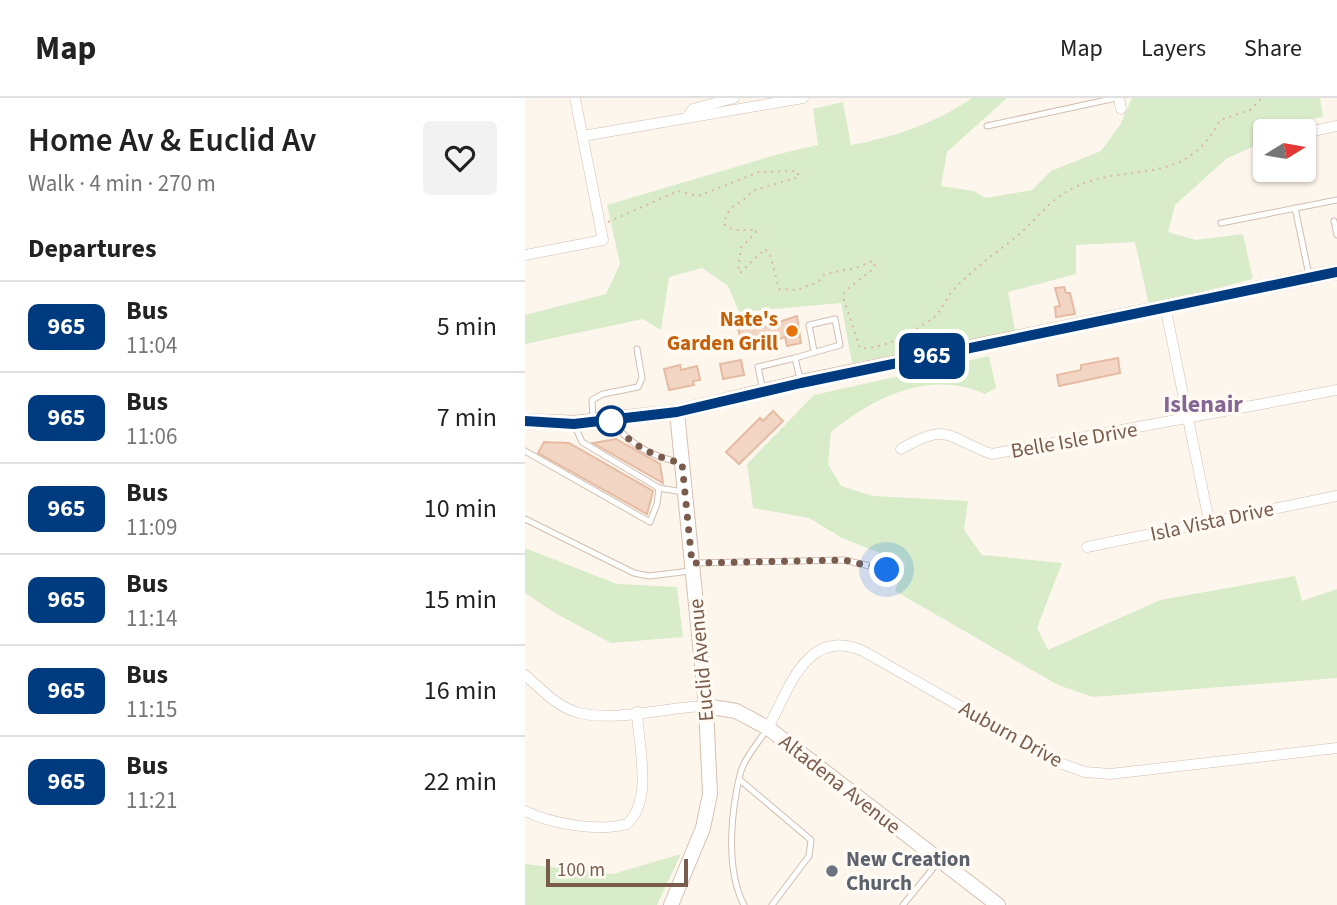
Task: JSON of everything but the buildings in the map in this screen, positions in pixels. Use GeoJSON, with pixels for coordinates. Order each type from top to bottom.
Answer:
{"type":"FeatureCollection","features":[{"type":"Feature","properties":{"kind":"main road"},"geometry":{"type":"LineString","coordinates":[[525,421],[574,424],[677,412],[763,391],[1337,272]]}},
{"type":"Feature","properties":{"kind":"main road","name":"Euclid Avenue"},"geometry":{"type":"LineString","coordinates":[[671,905],[703,828],[709,805],[706,706],[677,412]]}},
{"type":"Feature","properties":{"kind":"main road","name":"Altadena Avenue"},"geometry":{"type":"LineString","coordinates":[[706,706],[736,711],[768,728],[998,905]]}},
{"type":"Feature","properties":{"kind":"street"},"geometry":{"type":"LineString","coordinates":[[525,255],[603,240],[575,98]]}},
{"type":"Feature","properties":{"kind":"street"},"geometry":{"type":"LineString","coordinates":[[688,116],[693,109],[734,98]]}},
{"type":"Feature","properties":{"kind":"street"},"geometry":{"type":"LineString","coordinates":[[583,136],[803,98]]}},
{"type":"Feature","properties":{"kind":"street"},"geometry":{"type":"LineString","coordinates":[[1316,130],[1337,126]]}},
{"type":"Feature","properties":{"kind":"street"},"geometry":{"type":"LineString","coordinates":[[1165,306],[1209,521]]}},
{"type":"Feature","properties":{"kind":"street","name":"Belle Isle Drive"},"geometry":{"type":"LineString","coordinates":[[901,449],[929,433],[948,433],[992,454],[1188,420],[1337,390]]}},
{"type":"Feature","properties":{"kind":"street","name":"Isla Vista Drive"},"geometry":{"type":"LineString","coordinates":[[1087,547],[1337,496]]}},
{"type":"Feature","properties":{"kind":"street","name":"Auburn Drive"},"geometry":{"type":"LineString","coordinates":[[768,728],[804,661],[825,646],[835,644],[851,645],[863,651],[1060,763],[1085,772],[1110,774],[1337,748]]}},
{"type":"Feature","properties":{"kind":"street"},"geometry":{"type":"LineString","coordinates":[[525,675],[553,700],[579,713],[637,712],[706,706]]}},
{"type":"Feature","properties":{"kind":"street"},"geometry":{"type":"LineString","coordinates":[[525,811],[554,820],[606,827],[627,824],[637,811],[641,793],[642,769],[637,712]]}},
{"type":"Feature","properties":{"kind":"lane"},"geometry":{"type":"LineString","coordinates":[[987,126],[1119,102]]}},
{"type":"Feature","properties":{"kind":"lane"},"geometry":{"type":"LineString","coordinates":[[1221,223],[1337,200]]}},
{"type":"Feature","properties":{"kind":"lane"},"geometry":{"type":"LineString","coordinates":[[1295,208],[1310,278]]}},
{"type":"Feature","properties":{"kind":"lane"},"geometry":{"type":"LineString","coordinates":[[1334,221],[1337,235]]}},
{"type":"Feature","properties":{"kind":"lane"},"geometry":{"type":"LineString","coordinates":[[763,391],[758,367],[840,345],[835,320],[809,325],[814,351]]}},
{"type":"Feature","properties":{"kind":"lane"},"geometry":{"type":"LineString","coordinates":[[593,422],[592,400],[603,394],[638,387],[642,378],[637,349]]}},
{"type":"Feature","properties":{"kind":"lane"},"geometry":{"type":"LineString","coordinates":[[795,358],[801,383]]}},
{"type":"Feature","properties":{"kind":"lane"},"geometry":{"type":"LineString","coordinates":[[611,421],[628,441],[663,459],[682,463]]}},
{"type":"Feature","properties":{"kind":"lane"},"geometry":{"type":"LineString","coordinates":[[574,424],[582,442],[659,488],[685,492]]}},
{"type":"Feature","properties":{"kind":"lane"},"geometry":{"type":"LineString","coordinates":[[525,452],[648,522],[657,504],[659,488]]}},
{"type":"Feature","properties":{"kind":"lane"},"geometry":{"type":"LineString","coordinates":[[525,519],[600,559],[649,576],[692,567],[844,560],[887,570]]}},
{"type":"Feature","properties":{"kind":"lane"},"geometry":{"type":"LineString","coordinates":[[744,905],[734,880],[734,828],[740,780],[742,768],[768,728]]}},
{"type":"Feature","properties":{"kind":"lane"},"geometry":{"type":"LineString","coordinates":[[740,780],[811,840],[809,856],[772,905]]}},
{"type":"Feature","properties":{"kind":"lane"},"geometry":{"type":"LineString","coordinates":[[903,905],[940,860]]}},
{"type":"Feature","properties":{"kind":"path"},"geometry":{"type":"LineString","coordinates":[[600,223],[616,220],[649,202],[678,191],[698,196],[758,172],[797,171],[799,177],[752,191],[748,197],[732,205],[724,224],[739,232],[757,231],[741,248],[736,269],[741,272],[765,249],[770,255],[779,289],[791,291],[813,285],[825,274],[856,268],[873,261],[873,269],[845,291],[843,297],[860,348],[874,349],[893,342],[934,318],[951,291],[1062,194],[1099,180],[1149,172],[1180,162],[1202,149],[1220,120],[1250,110],[1262,98]]}},
{"type":"Feature","properties":{"kind":"green space"},"geometry":{"type":"Polygon","coordinates":[[[972,98],[1007,98],[947,152],[941,186],[973,191],[986,198],[1032,190],[1051,171],[1101,151],[1120,125],[1132,98],[1320,98],[1323,117],[1253,119],[1253,147],[1226,159],[1175,205],[1168,232],[1196,240],[1243,234],[1253,279],[1149,305],[1135,242],[1076,245],[1076,274],[1008,292],[1015,331],[852,363],[841,303],[739,312],[728,286],[702,268],[669,277],[661,330],[643,319],[525,344],[525,315],[606,294],[620,264],[607,205],[818,145],[813,109],[843,102],[851,145],[914,128],[972,98]]]}},
{"type":"Feature","properties":{"kind":"green space"},"geometry":{"type":"Polygon","coordinates":[[[989,356],[996,388],[985,394],[944,384],[903,390],[865,408],[831,432],[828,464],[841,486],[873,496],[968,501],[964,530],[982,555],[1062,563],[1037,628],[1048,650],[1160,600],[1295,576],[1302,601],[1337,589],[1337,678],[1093,697],[1058,685],[895,591],[905,563],[842,538],[809,518],[753,508],[747,464],[814,395],[989,356]]]}},
{"type":"Feature","properties":{"kind":"green space"},"geometry":{"type":"Polygon","coordinates":[[[525,548],[617,584],[677,587],[683,637],[611,643],[555,613],[525,593],[525,548]]]}},
{"type":"Feature","properties":{"kind":"green space"},"geometry":{"type":"Polygon","coordinates":[[[681,854],[657,905],[525,905],[525,864],[613,874],[681,854]]]}},
{"type":"Feature","properties":{"kind":"bus line","name":"965"},"geometry":{"type":"LineString","coordinates":[[525,421],[574,424],[677,412],[763,391],[1337,272]]}},
{"type":"Feature","properties":{"kind":"place","name":"Nate's Garden Grill"},"geometry":{"type":"Point","coordinates":[792,331]}},
{"type":"Feature","properties":{"kind":"place","name":"New Creation Church"},"geometry":{"type":"Point","coordinates":[832,871]}},
{"type":"Feature","properties":{"kind":"district","name":"Islenair"},"geometry":{"type":"Point","coordinates":[1203,404]}},
{"type":"Feature","properties":{"kind":"route"},"geometry":{"type":"LineString","coordinates":[[611,421],[628,441],[663,459],[682,463],[692,563],[844,560],[887,570]]}}]}
